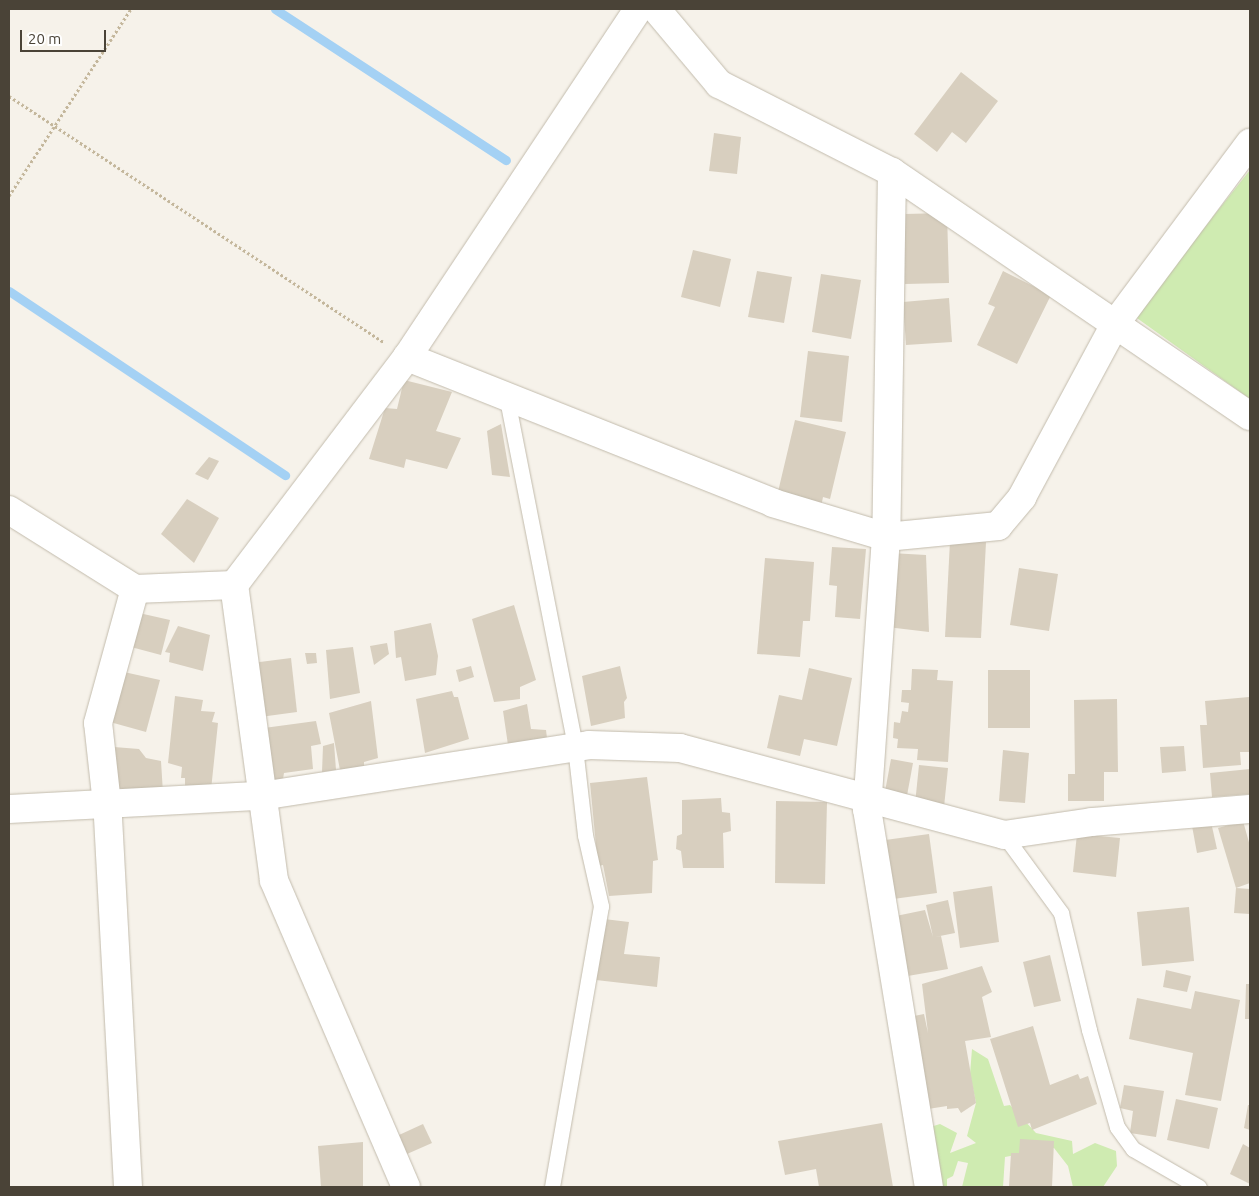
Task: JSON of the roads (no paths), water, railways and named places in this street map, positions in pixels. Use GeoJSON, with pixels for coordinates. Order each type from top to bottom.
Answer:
{"type":"FeatureCollection","features":[{"type":"Feature","properties":{"kind":"street"},"geometry":{"type":"LineString","coordinates":[[406,1187],[274,880],[261,796],[234,585],[407,357],[638,9]]}},
{"type":"Feature","properties":{"kind":"street"},"geometry":{"type":"LineString","coordinates":[[656,9],[719,84],[892,172],[1250,416]]}},
{"type":"Feature","properties":{"kind":"street"},"geometry":{"type":"LineString","coordinates":[[407,357],[506,394],[773,503],[886,537],[998,526],[1022,497],[1115,324],[1250,143]]}},
{"type":"Feature","properties":{"kind":"street"},"geometry":{"type":"LineString","coordinates":[[892,172],[886,537],[868,799],[896,1003],[928,1187]]}},
{"type":"Feature","properties":{"kind":"street"},"geometry":{"type":"LineString","coordinates":[[9,510],[135,589],[234,585]]}},
{"type":"Feature","properties":{"kind":"street"},"geometry":{"type":"LineString","coordinates":[[128,1187],[107,804],[98,722],[135,589]]}},
{"type":"Feature","properties":{"kind":"street"},"geometry":{"type":"LineString","coordinates":[[9,809],[261,796],[575,747],[680,748],[1004,835],[1092,822],[1250,809]]}},
{"type":"Feature","properties":{"kind":"lane"},"geometry":{"type":"LineString","coordinates":[[506,394],[575,747],[585,836],[601,906],[552,1187]]}},
{"type":"Feature","properties":{"kind":"lane"},"geometry":{"type":"LineString","coordinates":[[1004,835],[1061,913],[1088,1030],[1117,1126],[1134,1149],[1199,1187]]}},
{"type":"Feature","properties":{"kind":"waterway"},"geometry":{"type":"LineString","coordinates":[[275,9],[506,160]]}},
{"type":"Feature","properties":{"kind":"waterway"},"geometry":{"type":"LineString","coordinates":[[9,291],[285,475]]}}]}
